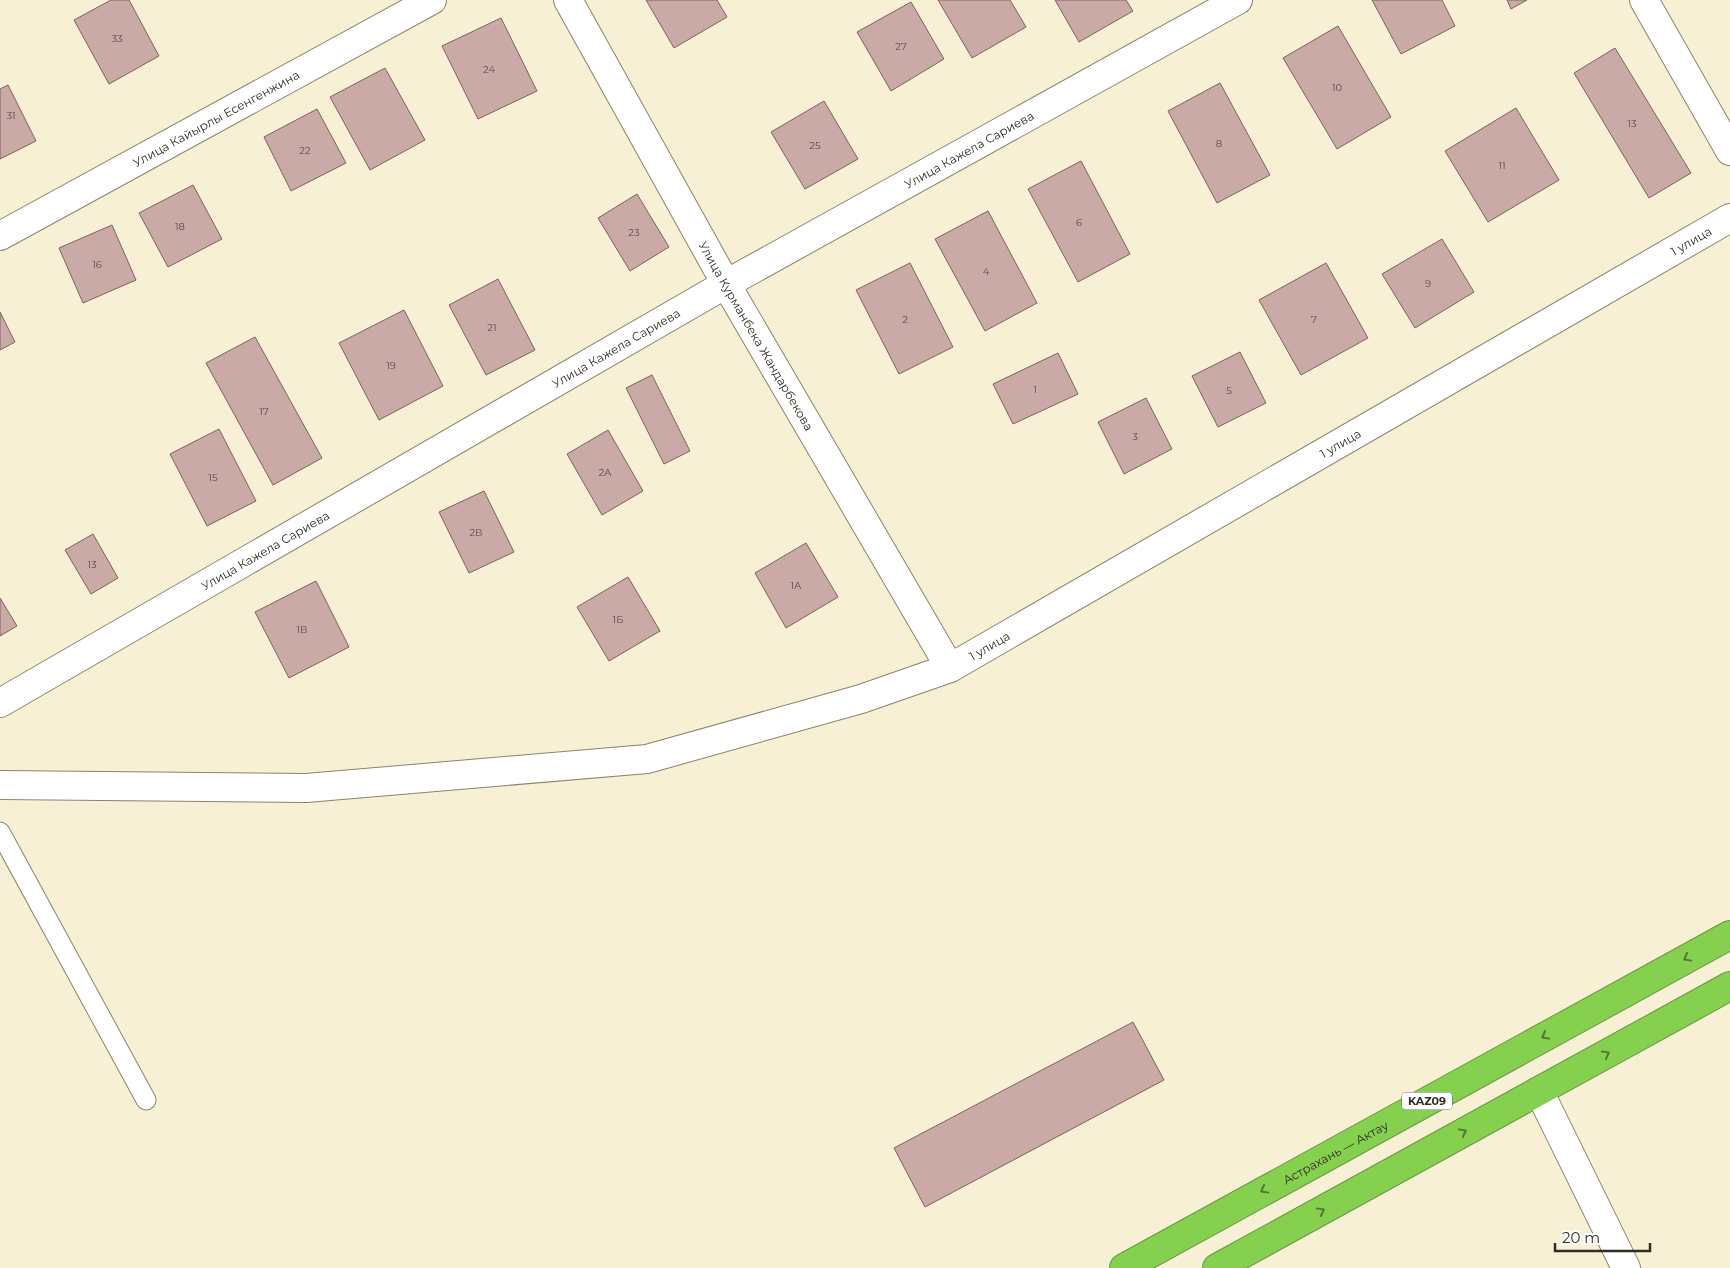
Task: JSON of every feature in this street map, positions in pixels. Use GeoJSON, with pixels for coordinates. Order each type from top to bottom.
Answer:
{"type":"FeatureCollection","features":[{"type":"Feature","properties":{"kind":"highway","name":"Астрахань — Актау"},"geometry":{"type":"LineString","coordinates":[[1124,1268],[1730,935]]}},
{"type":"Feature","properties":{"kind":"highway"},"geometry":{"type":"LineString","coordinates":[[1217,1268],[1730,986]]}},
{"type":"Feature","properties":{"kind":"street","name":"Улица Кайырлы Есенгенжина"},"geometry":{"type":"LineString","coordinates":[[0,236],[432,0]]}},
{"type":"Feature","properties":{"kind":"street","name":"Улица Курманбека Жандарбекова"},"geometry":{"type":"LineString","coordinates":[[568,0],[726,284],[950,668]]}},
{"type":"Feature","properties":{"kind":"street","name":"Улица Кажела Сариева"},"geometry":{"type":"LineString","coordinates":[[0,704],[726,284],[1238,0]]}},
{"type":"Feature","properties":{"kind":"street"},"geometry":{"type":"LineString","coordinates":[[1644,0],[1730,151]]}},
{"type":"Feature","properties":{"kind":"street","name":"1 улица"},"geometry":{"type":"LineString","coordinates":[[0,785],[306,788],[647,758],[861,699],[950,668],[1730,218]]}},
{"type":"Feature","properties":{"kind":"street"},"geometry":{"type":"LineString","coordinates":[[1539,1090],[1626,1268]]}},
{"type":"Feature","properties":{"kind":"lane"},"geometry":{"type":"LineString","coordinates":[[0,832],[146,1100]]}},
{"type":"Feature","properties":{"kind":"building"},"geometry":{"type":"Polygon","coordinates":[[[111,0],[129,0],[159,56],[109,84],[74,20],[111,0]]]}},
{"type":"Feature","properties":{"kind":"building"},"geometry":{"type":"Polygon","coordinates":[[[646,0],[717,0],[727,17],[674,48],[646,0]]]}},
{"type":"Feature","properties":{"kind":"building"},"geometry":{"type":"Polygon","coordinates":[[[938,0],[1010,0],[1026,27],[972,58],[938,0]]]}},
{"type":"Feature","properties":{"kind":"building"},"geometry":{"type":"Polygon","coordinates":[[[1055,0],[1126,0],[1133,11],[1079,42],[1055,0]]]}},
{"type":"Feature","properties":{"kind":"building"},"geometry":{"type":"Polygon","coordinates":[[[1372,0],[1442,0],[1455,26],[1401,54],[1372,0]]]}},
{"type":"Feature","properties":{"kind":"building"},"geometry":{"type":"Polygon","coordinates":[[[1507,0],[1527,0],[1511,9],[1507,0]]]}},
{"type":"Feature","properties":{"kind":"building"},"geometry":{"type":"Polygon","coordinates":[[[911,2],[944,59],[891,91],[857,32],[911,2]]]}},
{"type":"Feature","properties":{"kind":"building"},"geometry":{"type":"Polygon","coordinates":[[[501,18],[537,91],[478,119],[442,46],[501,18]]]}},
{"type":"Feature","properties":{"kind":"building"},"geometry":{"type":"Polygon","coordinates":[[[1338,26],[1391,117],[1337,149],[1283,58],[1338,26]]]}},
{"type":"Feature","properties":{"kind":"building"},"geometry":{"type":"Polygon","coordinates":[[[1615,48],[1691,173],[1649,198],[1574,73],[1615,48]]]}},
{"type":"Feature","properties":{"kind":"building"},"geometry":{"type":"Polygon","coordinates":[[[385,68],[425,140],[370,170],[330,97],[385,68]]]}},
{"type":"Feature","properties":{"kind":"building"},"geometry":{"type":"Polygon","coordinates":[[[1220,83],[1270,175],[1217,203],[1168,111],[1220,83]]]}},
{"type":"Feature","properties":{"kind":"building"},"geometry":{"type":"Polygon","coordinates":[[[8,85],[36,141],[0,159],[0,89],[8,85]]]}},
{"type":"Feature","properties":{"kind":"building"},"geometry":{"type":"Polygon","coordinates":[[[824,101],[858,159],[805,189],[771,132],[824,101]]]}},
{"type":"Feature","properties":{"kind":"building"},"geometry":{"type":"Polygon","coordinates":[[[1516,108],[1559,180],[1488,222],[1445,151],[1516,108]]]}},
{"type":"Feature","properties":{"kind":"building"},"geometry":{"type":"Polygon","coordinates":[[[317,109],[346,163],[291,191],[264,137],[317,109]]]}},
{"type":"Feature","properties":{"kind":"building"},"geometry":{"type":"Polygon","coordinates":[[[1081,161],[1130,254],[1078,282],[1028,189],[1081,161]]]}},
{"type":"Feature","properties":{"kind":"building"},"geometry":{"type":"Polygon","coordinates":[[[193,185],[222,239],[168,267],[139,213],[193,185]]]}},
{"type":"Feature","properties":{"kind":"building"},"geometry":{"type":"Polygon","coordinates":[[[637,194],[669,247],[630,271],[598,218],[637,194]]]}},
{"type":"Feature","properties":{"kind":"building"},"geometry":{"type":"Polygon","coordinates":[[[988,211],[1037,303],[985,331],[935,239],[988,211]]]}},
{"type":"Feature","properties":{"kind":"building"},"geometry":{"type":"Polygon","coordinates":[[[112,225],[136,280],[83,303],[59,248],[112,225]]]}},
{"type":"Feature","properties":{"kind":"building"},"geometry":{"type":"Polygon","coordinates":[[[1442,239],[1474,292],[1415,328],[1382,274],[1442,239]]]}},
{"type":"Feature","properties":{"kind":"building"},"geometry":{"type":"Polygon","coordinates":[[[910,263],[953,347],[899,374],[856,290],[910,263]]]}},
{"type":"Feature","properties":{"kind":"building"},"geometry":{"type":"Polygon","coordinates":[[[1326,263],[1368,338],[1301,375],[1259,300],[1326,263]]]}},
{"type":"Feature","properties":{"kind":"building"},"geometry":{"type":"Polygon","coordinates":[[[498,279],[535,350],[486,375],[449,305],[498,279]]]}},
{"type":"Feature","properties":{"kind":"building"},"geometry":{"type":"Polygon","coordinates":[[[404,310],[443,386],[379,420],[339,343],[404,310]]]}},
{"type":"Feature","properties":{"kind":"building"},"geometry":{"type":"Polygon","coordinates":[[[0,312],[15,342],[0,350],[0,312]]]}},
{"type":"Feature","properties":{"kind":"building"},"geometry":{"type":"Polygon","coordinates":[[[255,337],[322,458],[273,485],[206,363],[255,337]]]}},
{"type":"Feature","properties":{"kind":"building"},"geometry":{"type":"Polygon","coordinates":[[[1240,352],[1266,403],[1218,427],[1192,376],[1240,352]]]}},
{"type":"Feature","properties":{"kind":"building"},"geometry":{"type":"Polygon","coordinates":[[[1058,353],[1078,394],[1013,424],[993,384],[1058,353]]]}},
{"type":"Feature","properties":{"kind":"building"},"geometry":{"type":"Polygon","coordinates":[[[652,375],[690,451],[664,464],[626,388],[652,375]]]}},
{"type":"Feature","properties":{"kind":"building"},"geometry":{"type":"Polygon","coordinates":[[[1146,398],[1172,449],[1124,474],[1098,422],[1146,398]]]}},
{"type":"Feature","properties":{"kind":"building"},"geometry":{"type":"Polygon","coordinates":[[[219,429],[256,501],[207,526],[170,454],[219,429]]]}},
{"type":"Feature","properties":{"kind":"building"},"geometry":{"type":"Polygon","coordinates":[[[608,430],[643,491],[602,515],[567,454],[608,430]]]}},
{"type":"Feature","properties":{"kind":"building"},"geometry":{"type":"Polygon","coordinates":[[[484,491],[514,552],[469,573],[439,512],[484,491]]]}},
{"type":"Feature","properties":{"kind":"building"},"geometry":{"type":"Polygon","coordinates":[[[93,534],[118,578],[91,594],[65,550],[93,534]]]}},
{"type":"Feature","properties":{"kind":"building"},"geometry":{"type":"Polygon","coordinates":[[[806,543],[838,597],[786,628],[755,573],[806,543]]]}},
{"type":"Feature","properties":{"kind":"building"},"geometry":{"type":"Polygon","coordinates":[[[628,577],[660,631],[609,661],[577,607],[628,577]]]}},
{"type":"Feature","properties":{"kind":"building"},"geometry":{"type":"Polygon","coordinates":[[[316,581],[349,647],[289,678],[255,612],[316,581]]]}},
{"type":"Feature","properties":{"kind":"building"},"geometry":{"type":"Polygon","coordinates":[[[0,598],[17,626],[0,636],[0,598]]]}},
{"type":"Feature","properties":{"kind":"building"},"geometry":{"type":"Polygon","coordinates":[[[1133,1022],[1164,1080],[925,1207],[894,1148],[1133,1022]]]}}]}
